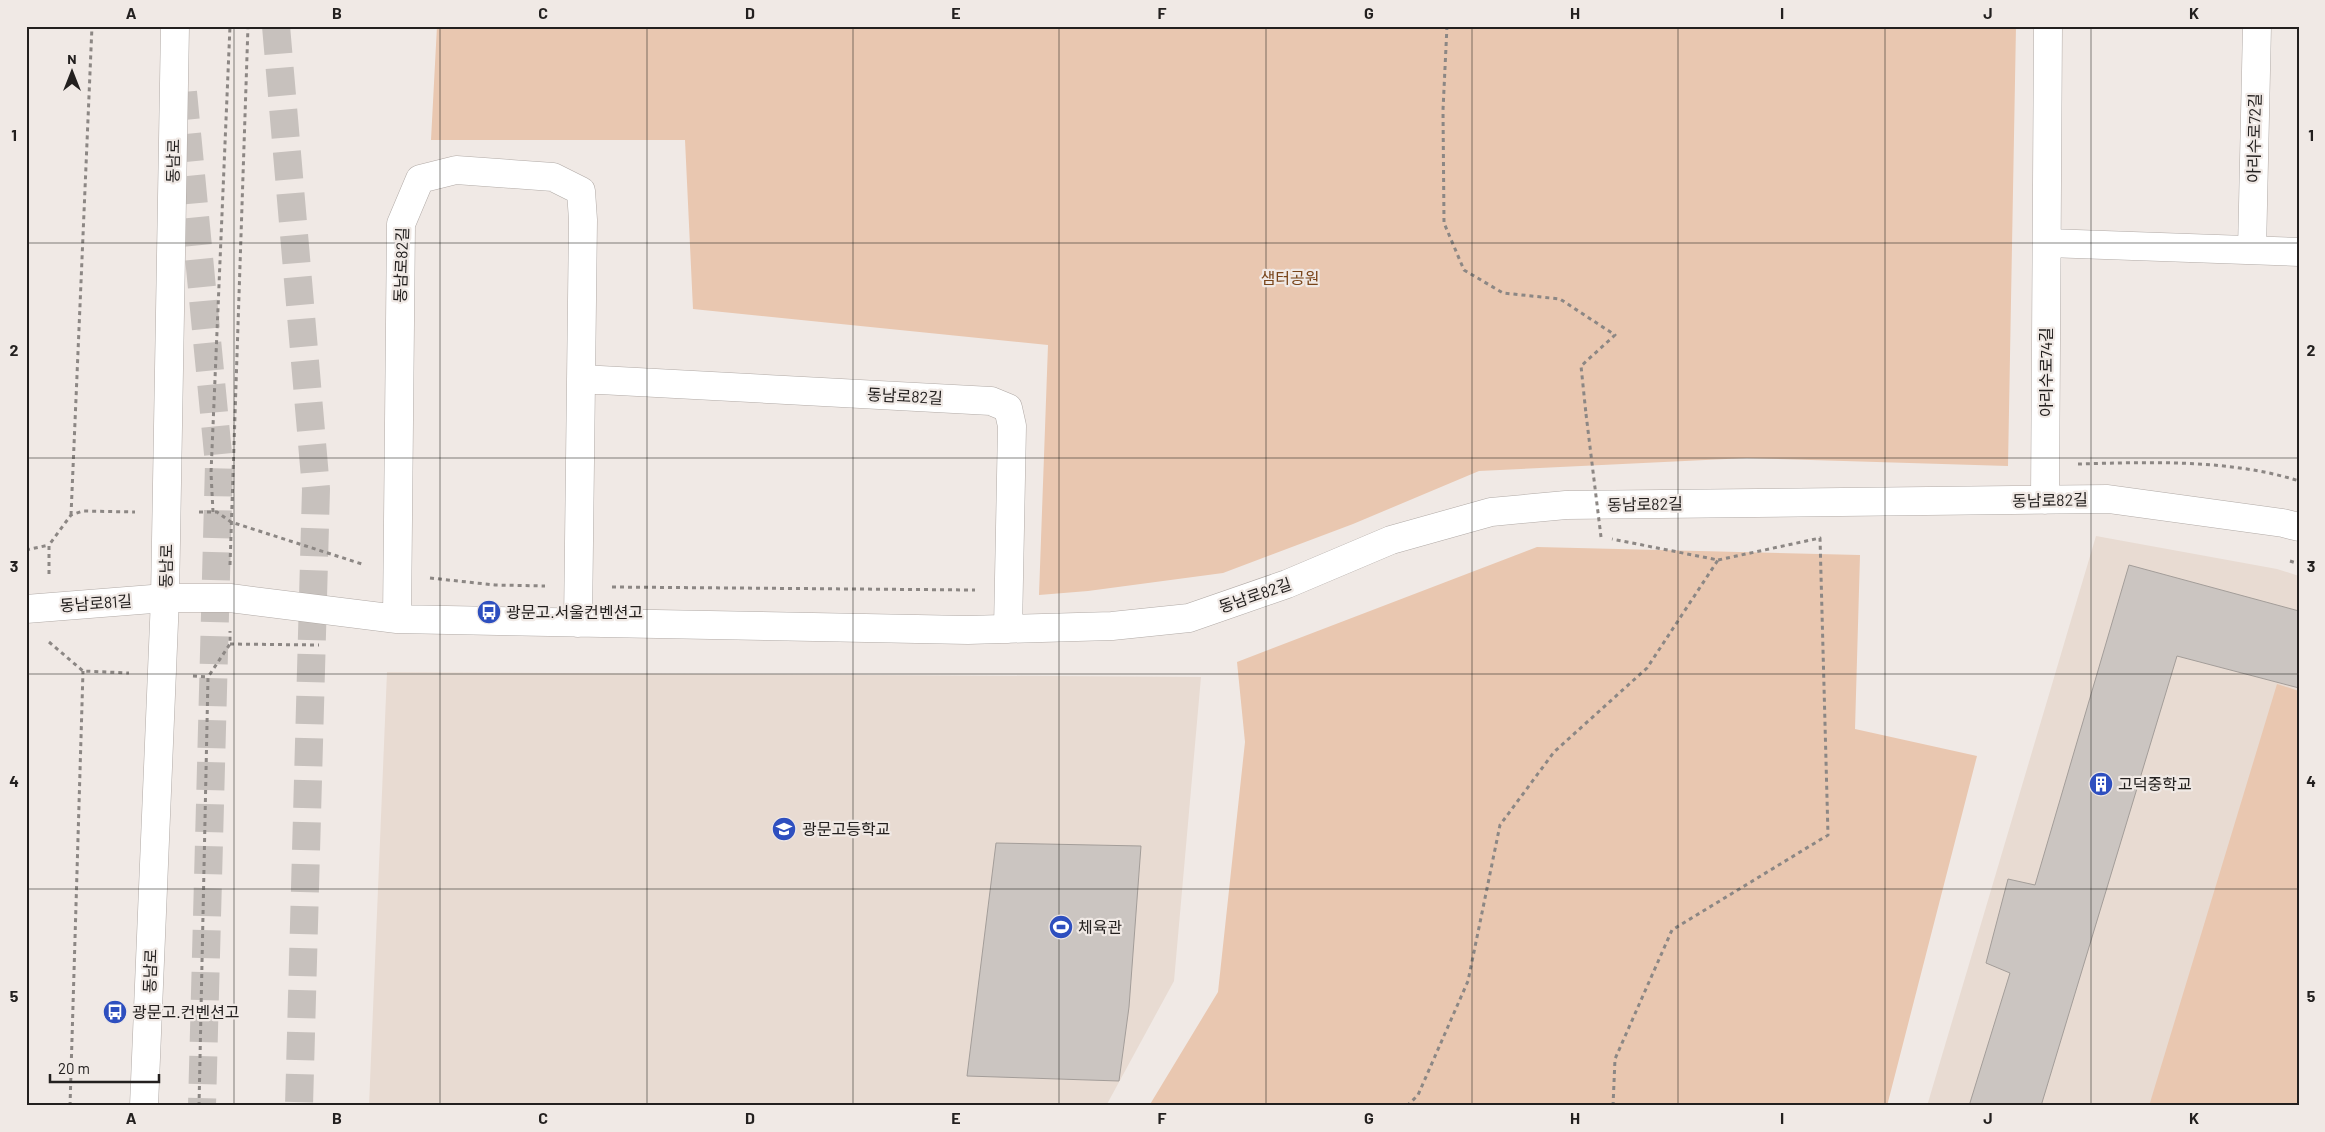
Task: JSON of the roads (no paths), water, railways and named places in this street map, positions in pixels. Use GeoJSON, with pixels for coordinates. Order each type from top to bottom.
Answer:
{"type":"FeatureCollection","features":[{"type":"Feature","properties":{"kind":"street","name":"동남로"},"geometry":{"type":"LineString","coordinates":[[144,1106],[165,598],[175,26]]}},
{"type":"Feature","properties":{"kind":"street","name":"아리수로74길"},"geometry":{"type":"LineString","coordinates":[[2045,500],[2048,26]]}},
{"type":"Feature","properties":{"kind":"street","name":"아리수로72길"},"geometry":{"type":"LineString","coordinates":[[2252,250],[2257,26]]}},
{"type":"Feature","properties":{"kind":"street","name":"동남로82길"},"geometry":{"type":"LineString","coordinates":[[397,619],[401,224],[420,179],[456,170],[553,177],[581,191],[578,623]]}},
{"type":"Feature","properties":{"kind":"street"},"geometry":{"type":"LineString","coordinates":[[2048,243],[2299,252]]}},
{"type":"Feature","properties":{"kind":"street","name":"동남로82길"},"geometry":{"type":"LineString","coordinates":[[581,379],[991,400],[1008,408],[1012,426],[1008,628]]}},
{"type":"Feature","properties":{"kind":"street","name":"동남로82길"},"geometry":{"type":"LineString","coordinates":[[165,598],[230,598],[397,619],[958,630],[1112,626],[1188,618],[1287,584],[1391,540],[1491,512],[1566,505],[2108,500],[2283,523],[2299,528]]}},
{"type":"Feature","properties":{"kind":"street","name":"동남로81길"},"geometry":{"type":"LineString","coordinates":[[26,609],[165,598]]}},
{"type":"Feature","properties":{"kind":"tunnel"},"geometry":{"type":"LineString","coordinates":[[276,26],[316,489],[299,1106]]}},
{"type":"Feature","properties":{"kind":"tunnel"},"geometry":{"type":"LineString","coordinates":[[183,92],[219,464],[202,1106]]}},
{"type":"Feature","properties":{"kind":"place","name":"광문고.서울컨벤션고"},"geometry":{"type":"Point","coordinates":[489,612]}},
{"type":"Feature","properties":{"kind":"place","name":"고덕중학교"},"geometry":{"type":"Point","coordinates":[2101,784]}},
{"type":"Feature","properties":{"kind":"place","name":"광문고등학교"},"geometry":{"type":"Point","coordinates":[784,829]}},
{"type":"Feature","properties":{"kind":"place","name":"체육관"},"geometry":{"type":"Point","coordinates":[1061,927]}},
{"type":"Feature","properties":{"kind":"place","name":"광문고.컨벤션고"},"geometry":{"type":"Point","coordinates":[115,1012]}},
{"type":"Feature","properties":{"kind":"park label","name":"샘터공원"},"geometry":{"type":"Point","coordinates":[1290,278]}}]}
